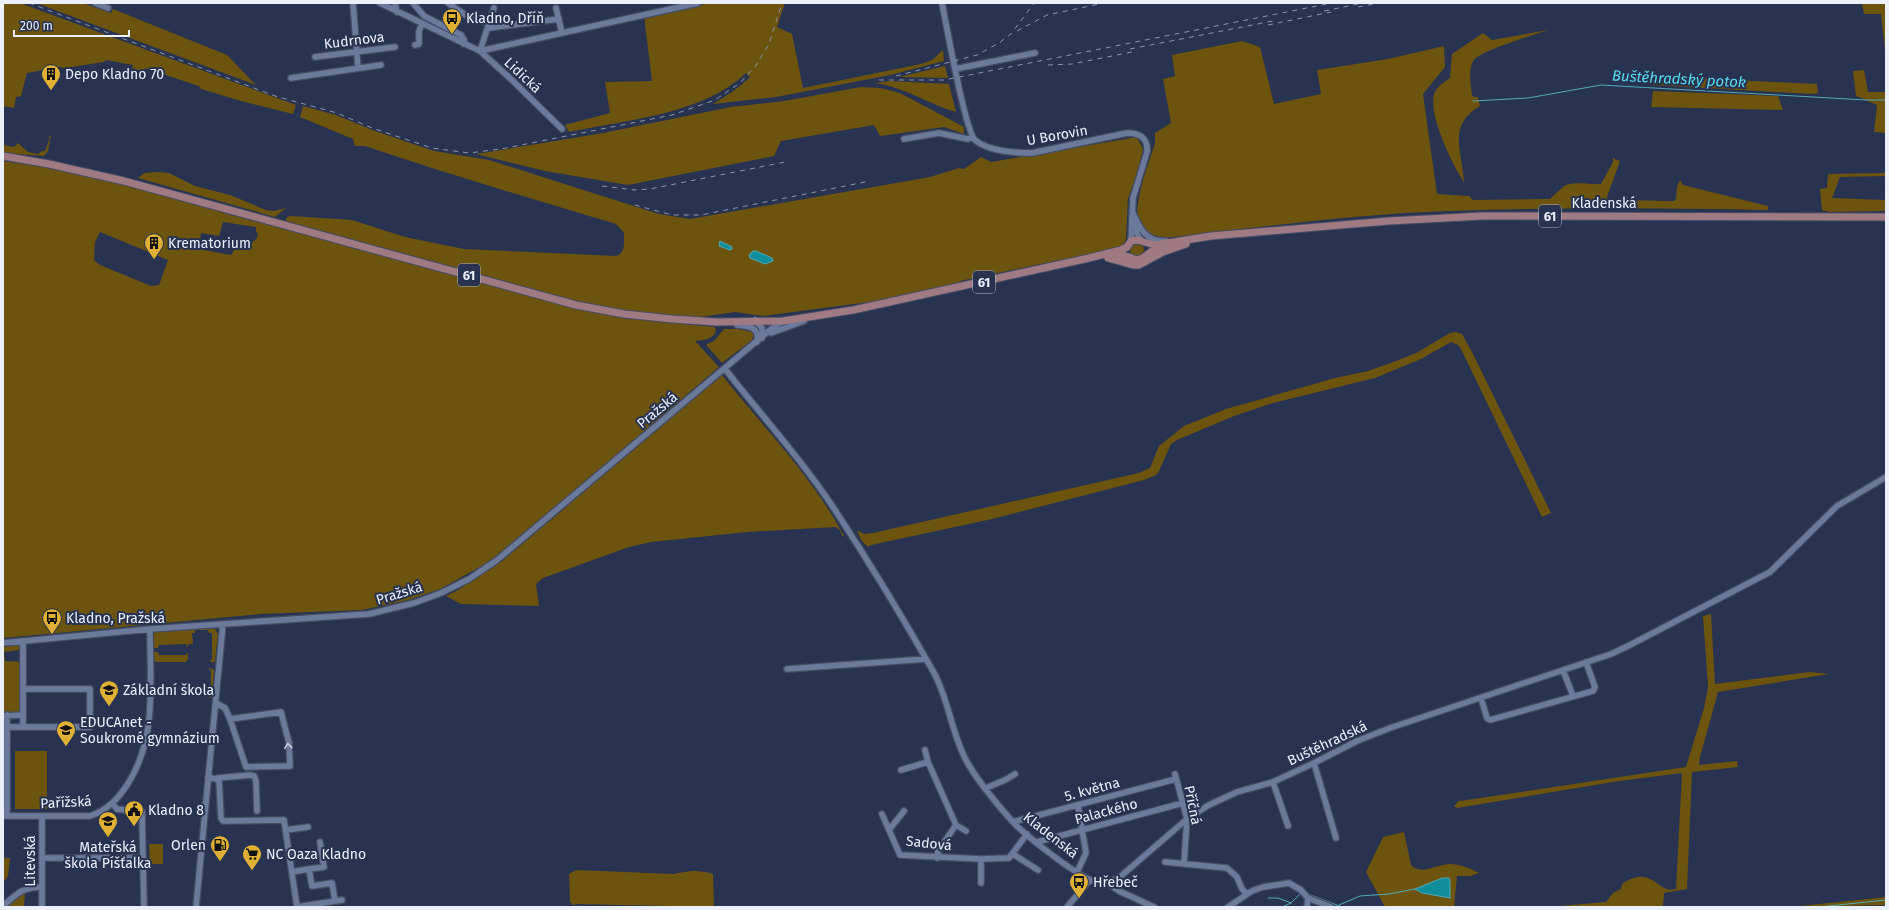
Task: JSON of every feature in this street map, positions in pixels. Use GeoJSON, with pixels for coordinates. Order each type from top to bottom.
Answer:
{"type":"FeatureCollection","features":[{"type":"Feature","properties":{"kind":"main road","name":"61"},"geometry":{"type":"LineString","coordinates":[[3,156],[49,164],[124,181],[576,305],[631,315],[700,321],[758,323],[830,315],[1114,252],[1137,240],[1155,245],[1189,241]]}},
{"type":"Feature","properties":{"kind":"main road","name":"Kladenská"},"geometry":{"type":"LineString","coordinates":[[1189,241],[1252,233],[1389,221],[1482,216],[1886,217]]}},
{"type":"Feature","properties":{"kind":"main road","name":"61"},"geometry":{"type":"LineString","coordinates":[[1089,258],[1118,254],[1134,260],[1140,260],[1146,254],[1159,248],[1189,241]]}},
{"type":"Feature","properties":{"kind":"main road","name":"61"},"geometry":{"type":"LineString","coordinates":[[1089,258],[1112,259],[1140,265],[1163,252],[1189,241]]}},
{"type":"Feature","properties":{"kind":"main road"},"geometry":{"type":"LineString","coordinates":[[1143,242],[1147,248],[1146,254]]}},
{"type":"Feature","properties":{"kind":"main road"},"geometry":{"type":"LineString","coordinates":[[1129,244],[1129,257]]}},
{"type":"Feature","properties":{"kind":"main road","name":"61"},"geometry":{"type":"LineString","coordinates":[[700,321],[751,319],[878,304]]}},
{"type":"Feature","properties":{"kind":"street"},"geometry":{"type":"LineString","coordinates":[[95,3],[108,8]]}},
{"type":"Feature","properties":{"kind":"street"},"geometry":{"type":"LineString","coordinates":[[353,3],[358,68]]}},
{"type":"Feature","properties":{"kind":"street","name":"Lidická"},"geometry":{"type":"LineString","coordinates":[[380,3],[480,51],[562,129]]}},
{"type":"Feature","properties":{"kind":"street"},"geometry":{"type":"LineString","coordinates":[[395,3],[397,12]]}},
{"type":"Feature","properties":{"kind":"street","name":"Lidická"},"geometry":{"type":"LineString","coordinates":[[413,3],[425,16],[460,35],[464,40],[464,44]]}},
{"type":"Feature","properties":{"kind":"street"},"geometry":{"type":"LineString","coordinates":[[448,3],[467,16],[489,26],[559,19]]}},
{"type":"Feature","properties":{"kind":"street"},"geometry":{"type":"LineString","coordinates":[[480,51],[698,3]]}},
{"type":"Feature","properties":{"kind":"street"},"geometry":{"type":"LineString","coordinates":[[942,3],[955,69],[973,137]]}},
{"type":"Feature","properties":{"kind":"street"},"geometry":{"type":"LineString","coordinates":[[480,51],[494,8]]}},
{"type":"Feature","properties":{"kind":"street"},"geometry":{"type":"LineString","coordinates":[[556,8],[562,33]]}},
{"type":"Feature","properties":{"kind":"street"},"geometry":{"type":"LineString","coordinates":[[415,45],[419,44],[419,31],[422,24]]}},
{"type":"Feature","properties":{"kind":"street","name":"Kudrnova"},"geometry":{"type":"LineString","coordinates":[[315,57],[396,47]]}},
{"type":"Feature","properties":{"kind":"street"},"geometry":{"type":"LineString","coordinates":[[955,69],[1035,53]]}},
{"type":"Feature","properties":{"kind":"street"},"geometry":{"type":"LineString","coordinates":[[291,78],[381,65]]}},
{"type":"Feature","properties":{"kind":"street","name":"U Borovin"},"geometry":{"type":"LineString","coordinates":[[904,139],[939,133],[968,139],[973,137],[980,143],[1002,151],[1032,153],[1127,133],[1140,135],[1146,141],[1147,152],[1135,190],[1132,210]]}},
{"type":"Feature","properties":{"kind":"street"},"geometry":{"type":"LineString","coordinates":[[1132,210],[1140,230],[1148,237],[1155,240],[1189,241]]}},
{"type":"Feature","properties":{"kind":"street"},"geometry":{"type":"LineString","coordinates":[[1132,210],[1137,234],[1143,242]]}},
{"type":"Feature","properties":{"kind":"street"},"geometry":{"type":"LineString","coordinates":[[1129,244],[1132,210]]}},
{"type":"Feature","properties":{"kind":"street"},"geometry":{"type":"LineString","coordinates":[[760,340],[783,321],[808,313]]}},
{"type":"Feature","properties":{"kind":"street"},"geometry":{"type":"LineString","coordinates":[[760,340],[791,324],[830,315]]}},
{"type":"Feature","properties":{"kind":"street"},"geometry":{"type":"LineString","coordinates":[[751,319],[758,323],[762,331],[760,340]]}},
{"type":"Feature","properties":{"kind":"street"},"geometry":{"type":"LineString","coordinates":[[717,322],[752,327],[758,333],[760,340]]}},
{"type":"Feature","properties":{"kind":"street","name":"Pražská"},"geometry":{"type":"LineString","coordinates":[[3,642],[147,629],[370,614],[414,603],[441,593],[469,579],[507,552],[760,340]]}},
{"type":"Feature","properties":{"kind":"street","name":"Kladenská"},"geometry":{"type":"LineString","coordinates":[[725,369],[798,457],[834,508],[941,686],[961,748],[973,771],[1013,822],[1036,842],[1090,880],[1107,882],[1119,891],[1154,907]]}},
{"type":"Feature","properties":{"kind":"street","name":"Buštěhradská"},"geometry":{"type":"LineString","coordinates":[[1107,882],[1126,872],[1187,819],[1228,796],[1273,782],[1383,730],[1564,670],[1621,649],[1770,572],[1837,506],[1886,477]]}},
{"type":"Feature","properties":{"kind":"street"},"geometry":{"type":"LineString","coordinates":[[196,907],[223,624]]}},
{"type":"Feature","properties":{"kind":"street","name":"Pařížská"},"geometry":{"type":"LineString","coordinates":[[5,816],[90,816],[101,812],[113,804],[136,770],[145,747],[150,710],[147,629]]}},
{"type":"Feature","properties":{"kind":"street"},"geometry":{"type":"LineString","coordinates":[[23,641],[23,727]]}},
{"type":"Feature","properties":{"kind":"street"},"geometry":{"type":"LineString","coordinates":[[787,669],[926,659]]}},
{"type":"Feature","properties":{"kind":"street"},"geometry":{"type":"LineString","coordinates":[[1481,698],[1487,718],[1490,720],[1595,689],[1586,662]]}},
{"type":"Feature","properties":{"kind":"street"},"geometry":{"type":"LineString","coordinates":[[1564,670],[1573,696]]}},
{"type":"Feature","properties":{"kind":"street"},"geometry":{"type":"LineString","coordinates":[[7,728],[90,727],[90,689],[24,689]]}},
{"type":"Feature","properties":{"kind":"street"},"geometry":{"type":"LineString","coordinates":[[216,703],[225,708],[246,767],[290,766],[289,744],[281,712],[230,719]]}},
{"type":"Feature","properties":{"kind":"street"},"geometry":{"type":"LineString","coordinates":[[5,816],[7,728],[5,716],[23,715]]}},
{"type":"Feature","properties":{"kind":"street"},"geometry":{"type":"LineString","coordinates":[[925,750],[928,762],[956,824],[966,831]]}},
{"type":"Feature","properties":{"kind":"street"},"geometry":{"type":"LineString","coordinates":[[901,770],[928,762]]}},
{"type":"Feature","properties":{"kind":"street"},"geometry":{"type":"LineString","coordinates":[[1314,763],[1336,838]]}},
{"type":"Feature","properties":{"kind":"street"},"geometry":{"type":"LineString","coordinates":[[986,788],[1015,774]]}},
{"type":"Feature","properties":{"kind":"street"},"geometry":{"type":"LineString","coordinates":[[208,777],[218,778],[250,775],[254,776],[256,781],[257,811]]}},
{"type":"Feature","properties":{"kind":"street","name":"Příčná"},"geometry":{"type":"LineString","coordinates":[[1175,777],[1187,819],[1184,864]]}},
{"type":"Feature","properties":{"kind":"street","name":"5. května"},"geometry":{"type":"LineString","coordinates":[[1013,822],[1175,777]]}},
{"type":"Feature","properties":{"kind":"street"},"geometry":{"type":"LineString","coordinates":[[218,778],[221,818],[223,821],[284,820],[297,907],[342,900]]}},
{"type":"Feature","properties":{"kind":"street"},"geometry":{"type":"LineString","coordinates":[[1273,782],[1288,826]]}},
{"type":"Feature","properties":{"kind":"street","name":"Palackého"},"geometry":{"type":"LineString","coordinates":[[1036,842],[1182,803]]}},
{"type":"Feature","properties":{"kind":"street"},"geometry":{"type":"LineString","coordinates":[[113,804],[117,809],[142,812],[144,907]]}},
{"type":"Feature","properties":{"kind":"street"},"geometry":{"type":"LineString","coordinates":[[1077,872],[1086,856],[1078,805]]}},
{"type":"Feature","properties":{"kind":"street","name":"Sadová"},"geometry":{"type":"LineString","coordinates":[[889,830],[904,810]]}},
{"type":"Feature","properties":{"kind":"street","name":"Sadová"},"geometry":{"type":"LineString","coordinates":[[882,814],[900,855],[981,859],[1009,858],[1013,854]]}},
{"type":"Feature","properties":{"kind":"street","name":"Litevská"},"geometry":{"type":"LineString","coordinates":[[42,816],[42,907]]}},
{"type":"Feature","properties":{"kind":"street"},"geometry":{"type":"LineString","coordinates":[[937,858],[938,851],[956,824]]}},
{"type":"Feature","properties":{"kind":"street"},"geometry":{"type":"LineString","coordinates":[[286,830],[308,827]]}},
{"type":"Feature","properties":{"kind":"street"},"geometry":{"type":"LineString","coordinates":[[1027,834],[1013,854],[1038,870]]}},
{"type":"Feature","properties":{"kind":"street"},"geometry":{"type":"LineString","coordinates":[[292,872],[324,867],[320,842]]}},
{"type":"Feature","properties":{"kind":"street"},"geometry":{"type":"LineString","coordinates":[[42,858],[143,858]]}},
{"type":"Feature","properties":{"kind":"street"},"geometry":{"type":"LineString","coordinates":[[981,859],[981,884]]}},
{"type":"Feature","properties":{"kind":"street"},"geometry":{"type":"LineString","coordinates":[[1165,862],[1227,868],[1237,877],[1242,889],[1247,894]]}},
{"type":"Feature","properties":{"kind":"street"},"geometry":{"type":"LineString","coordinates":[[309,869],[312,886],[332,883],[335,901]]}},
{"type":"Feature","properties":{"kind":"street"},"geometry":{"type":"LineString","coordinates":[[1067,907],[1090,880]]}},
{"type":"Feature","properties":{"kind":"street"},"geometry":{"type":"LineString","coordinates":[[1228,907],[1247,894],[1263,887],[1289,883],[1301,890],[1308,898],[1331,907]]}},
{"type":"Feature","properties":{"kind":"street"},"geometry":{"type":"LineString","coordinates":[[3,906],[22,890],[32,887],[42,887]]}},
{"type":"Feature","properties":{"kind":"street"},"geometry":{"type":"LineString","coordinates":[[1307,907],[1308,898]]}},
{"type":"Feature","properties":{"kind":"shaded area"},"geometry":{"type":"Polygon","coordinates":[[[3,3],[20,3],[296,105],[293,114],[201,89],[199,86],[145,68],[144,72],[132,68],[133,65],[106,60],[104,62],[65,68],[59,67],[27,73],[21,96],[16,97],[14,108],[3,106],[3,3]]]}},
{"type":"Feature","properties":{"kind":"shaded area"},"geometry":{"type":"Polygon","coordinates":[[[36,3],[83,3],[111,13],[113,9],[227,55],[256,85],[36,3]]]}},
{"type":"Feature","properties":{"kind":"shaded area"},"geometry":{"type":"Polygon","coordinates":[[[710,3],[785,3],[777,27],[792,34],[803,88],[921,64],[932,60],[943,50],[944,61],[890,75],[776,97],[713,104],[746,81],[750,77],[746,73],[729,87],[709,98],[687,107],[639,119],[569,132],[565,125],[610,113],[605,82],[652,81],[644,16],[710,3]]]}},
{"type":"Feature","properties":{"kind":"shaded area"},"geometry":{"type":"Polygon","coordinates":[[[1862,3],[1886,3],[1886,58],[1881,14],[1864,14],[1862,3]]]}},
{"type":"Feature","properties":{"kind":"shaded area"},"geometry":{"type":"Polygon","coordinates":[[[1548,30],[1496,48],[1477,57],[1473,61],[1470,74],[1472,95],[1474,97],[1478,97],[1480,106],[1463,122],[1460,130],[1459,149],[1464,182],[1441,137],[1434,110],[1433,98],[1436,90],[1450,78],[1452,54],[1483,33],[1492,40],[1548,30]]]}},
{"type":"Feature","properties":{"kind":"shaded area"},"geometry":{"type":"Polygon","coordinates":[[[1242,41],[1260,47],[1274,104],[1321,94],[1317,70],[1388,59],[1444,46],[1445,67],[1423,94],[1437,194],[1469,196],[1473,200],[1550,199],[1562,188],[1570,184],[1601,184],[1613,162],[1613,158],[1620,161],[1608,194],[1607,198],[1610,200],[1674,201],[1676,199],[1677,187],[1680,180],[1683,185],[1768,206],[1768,210],[1569,208],[1413,213],[1303,222],[1156,239],[1142,227],[1137,214],[1142,183],[1155,143],[1155,133],[1171,123],[1163,79],[1175,76],[1172,55],[1242,41]]]}},
{"type":"Feature","properties":{"kind":"shaded area"},"geometry":{"type":"Polygon","coordinates":[[[945,66],[948,78],[899,77],[945,66]]]}},
{"type":"Feature","properties":{"kind":"shaded area"},"geometry":{"type":"Polygon","coordinates":[[[1864,70],[1868,92],[1886,92],[1886,133],[1874,132],[1877,105],[1856,96],[1853,71],[1864,70]]]}},
{"type":"Feature","properties":{"kind":"shaded area"},"geometry":{"type":"Polygon","coordinates":[[[1653,76],[1817,84],[1818,93],[1812,94],[1653,85],[1653,76]]]}},
{"type":"Feature","properties":{"kind":"shaded area"},"geometry":{"type":"Polygon","coordinates":[[[890,81],[949,84],[956,112],[897,88],[875,83],[890,81]]]}},
{"type":"Feature","properties":{"kind":"shaded area"},"geometry":{"type":"Polygon","coordinates":[[[861,87],[880,88],[900,93],[964,127],[964,134],[944,127],[880,136],[874,125],[781,141],[774,156],[628,185],[545,171],[476,154],[603,133],[731,107],[784,101],[861,87]]]}},
{"type":"Feature","properties":{"kind":"shaded area"},"geometry":{"type":"Polygon","coordinates":[[[1653,91],[1778,96],[1783,110],[1651,107],[1653,91]]]}},
{"type":"Feature","properties":{"kind":"shaded area"},"geometry":{"type":"Polygon","coordinates":[[[303,106],[336,115],[375,131],[434,151],[489,160],[659,214],[690,219],[930,177],[959,168],[964,169],[981,157],[991,162],[1137,137],[1143,149],[1139,170],[1128,198],[1126,239],[1122,247],[960,281],[959,283],[877,301],[763,316],[735,312],[700,317],[673,316],[624,310],[577,301],[286,221],[287,217],[291,216],[352,220],[405,237],[464,249],[616,256],[623,250],[624,246],[624,233],[616,224],[365,146],[355,146],[353,139],[300,117],[303,106]]]}},
{"type":"Feature","properties":{"kind":"shaded area"},"geometry":{"type":"Polygon","coordinates":[[[51,136],[48,151],[44,156],[3,153],[3,145],[14,147],[18,143],[28,152],[38,154],[45,151],[50,138],[48,137],[51,136]]]}},
{"type":"Feature","properties":{"kind":"shaded area"},"geometry":{"type":"Polygon","coordinates":[[[3,161],[48,168],[127,186],[575,308],[623,318],[714,327],[716,329],[715,333],[711,337],[705,340],[695,341],[719,367],[496,558],[440,589],[408,600],[362,610],[261,614],[3,638],[3,161]],[[223,222],[219,236],[201,233],[199,249],[231,255],[236,247],[245,249],[257,238],[258,234],[256,227],[223,222]],[[100,232],[95,242],[94,260],[100,265],[151,286],[159,285],[168,260],[100,232]]]}},
{"type":"Feature","properties":{"kind":"shaded area"},"geometry":{"type":"Polygon","coordinates":[[[144,173],[169,173],[195,186],[230,195],[266,210],[274,211],[286,208],[275,217],[138,178],[144,173]]]}},
{"type":"Feature","properties":{"kind":"shaded area"},"geometry":{"type":"Polygon","coordinates":[[[1886,173],[1886,176],[1840,177],[1832,198],[1886,200],[1886,211],[1829,212],[1822,210],[1820,189],[1827,188],[1828,174],[1886,173]]]}},
{"type":"Feature","properties":{"kind":"shaded area"},"geometry":{"type":"Polygon","coordinates":[[[720,241],[732,247],[732,249],[730,250],[719,246],[720,241]]]}},
{"type":"Feature","properties":{"kind":"shaded area"},"geometry":{"type":"Polygon","coordinates":[[[1134,243],[1140,243],[1144,247],[1144,253],[1140,257],[1134,257],[1130,253],[1130,247],[1134,243]]]}},
{"type":"Feature","properties":{"kind":"shaded area"},"geometry":{"type":"Polygon","coordinates":[[[753,251],[772,258],[773,261],[765,264],[750,258],[749,255],[753,251]]]}},
{"type":"Feature","properties":{"kind":"shaded area"},"geometry":{"type":"Polygon","coordinates":[[[724,329],[738,329],[753,332],[754,334],[752,340],[722,363],[707,346],[707,344],[714,341],[724,329]]]}},
{"type":"Feature","properties":{"kind":"shaded area"},"geometry":{"type":"Polygon","coordinates":[[[1456,332],[1462,334],[1472,352],[1551,513],[1542,517],[1461,349],[1458,345],[1451,342],[1421,359],[1375,378],[1273,403],[1234,416],[1177,440],[1171,444],[1156,475],[1144,480],[992,519],[871,545],[868,547],[861,540],[857,530],[864,534],[873,533],[1139,473],[1150,468],[1159,446],[1184,426],[1226,409],[1335,378],[1368,371],[1416,353],[1450,333],[1456,332]]]}},
{"type":"Feature","properties":{"kind":"shaded area"},"geometry":{"type":"Polygon","coordinates":[[[722,375],[787,453],[817,493],[844,536],[842,536],[840,530],[835,527],[747,532],[651,542],[629,547],[543,578],[536,584],[539,606],[461,604],[446,596],[458,590],[501,562],[722,375]]]}},
{"type":"Feature","properties":{"kind":"shaded area"},"geometry":{"type":"Polygon","coordinates":[[[1711,614],[1715,684],[1810,672],[1829,674],[1718,692],[1699,765],[1737,761],[1738,767],[1692,772],[1687,889],[1664,893],[1663,907],[1547,907],[1606,902],[1613,893],[1621,889],[1622,884],[1632,878],[1648,878],[1669,890],[1676,889],[1682,773],[1619,781],[1457,808],[1454,806],[1459,801],[1686,767],[1704,708],[1708,687],[1703,616],[1711,614]]]}},
{"type":"Feature","properties":{"kind":"shaded area"},"geometry":{"type":"Polygon","coordinates":[[[214,627],[218,634],[215,661],[213,663],[209,660],[212,660],[212,633],[209,633],[208,630],[195,630],[195,633],[192,633],[193,644],[188,644],[188,648],[186,644],[159,645],[158,648],[152,648],[152,636],[155,631],[214,627]]]}},
{"type":"Feature","properties":{"kind":"shaded area"},"geometry":{"type":"Polygon","coordinates":[[[20,644],[22,647],[19,650],[4,652],[5,661],[22,662],[21,713],[3,714],[3,645],[20,644]]]}},
{"type":"Feature","properties":{"kind":"shaded area"},"geometry":{"type":"Polygon","coordinates":[[[158,652],[159,655],[186,655],[188,652],[188,659],[186,662],[157,662],[153,660],[152,653],[158,652]]]}},
{"type":"Feature","properties":{"kind":"shaded area"},"geometry":{"type":"Polygon","coordinates":[[[210,668],[214,670],[212,697],[210,698],[208,697],[211,697],[211,670],[208,669],[210,668]]]}},
{"type":"Feature","properties":{"kind":"shaded area"},"geometry":{"type":"Polygon","coordinates":[[[15,751],[47,751],[47,809],[15,809],[15,751]]]}},
{"type":"Feature","properties":{"kind":"shaded area"},"geometry":{"type":"Polygon","coordinates":[[[1404,832],[1411,865],[1415,868],[1424,870],[1445,864],[1454,864],[1472,869],[1479,873],[1470,876],[1457,876],[1454,907],[1385,907],[1366,872],[1383,837],[1404,832]]]}},
{"type":"Feature","properties":{"kind":"shaded area"},"geometry":{"type":"Polygon","coordinates":[[[149,844],[163,844],[163,864],[150,864],[149,844]]]}},
{"type":"Feature","properties":{"kind":"shaded area"},"geometry":{"type":"Polygon","coordinates":[[[3,858],[10,858],[8,876],[3,883],[3,858]]]}},
{"type":"Feature","properties":{"kind":"shaded area"},"geometry":{"type":"Polygon","coordinates":[[[576,870],[674,874],[693,871],[708,872],[713,874],[714,907],[573,905],[570,902],[569,874],[576,870]]]}},
{"type":"Feature","properties":{"kind":"shaded area"},"geometry":{"type":"Polygon","coordinates":[[[1442,878],[1449,878],[1450,880],[1450,898],[1422,893],[1415,889],[1442,878]]]}},
{"type":"Feature","properties":{"kind":"shaded area"},"geometry":{"type":"Polygon","coordinates":[[[22,891],[25,892],[24,907],[3,907],[22,891]]]}},
{"type":"Feature","properties":{"kind":"shaded area"},"geometry":{"type":"Polygon","coordinates":[[[1886,897],[1886,905],[1791,907],[1886,897]]]}},
{"type":"Feature","properties":{"kind":"waterway","name":"Buštěhradský potok"},"geometry":{"type":"LineString","coordinates":[[1473,101],[1528,98],[1601,85],[1886,100]]}},
{"type":"Feature","properties":{"kind":"waterway"},"geometry":{"type":"LineString","coordinates":[[1339,905],[1360,896],[1389,894],[1415,889]]}},
{"type":"Feature","properties":{"kind":"waterway"},"geometry":{"type":"LineString","coordinates":[[1282,907],[1291,903],[1300,894]]}},
{"type":"Feature","properties":{"kind":"waterway"},"geometry":{"type":"LineString","coordinates":[[1308,894],[1342,907]]}},
{"type":"Feature","properties":{"kind":"waterway"},"geometry":{"type":"LineString","coordinates":[[1268,898],[1278,898],[1291,903]]}},
{"type":"Feature","properties":{"kind":"waterway"},"geometry":{"type":"LineString","coordinates":[[1819,907],[1886,900]]}},
{"type":"Feature","properties":{"kind":"railway"},"geometry":{"type":"LineString","coordinates":[[29,3],[275,96],[337,113],[372,128],[432,148],[469,153],[501,149],[672,115],[715,100],[740,83],[757,64],[769,44],[782,3]]}},
{"type":"Feature","properties":{"kind":"railway"},"geometry":{"type":"LineString","coordinates":[[896,76],[977,55],[999,43],[1011,34],[1034,3]]}},
{"type":"Feature","properties":{"kind":"railway"},"geometry":{"type":"LineString","coordinates":[[1017,31],[1047,15],[1104,3]]}},
{"type":"Feature","properties":{"kind":"railway"},"geometry":{"type":"LineString","coordinates":[[879,80],[944,80],[1332,3]]}},
{"type":"Feature","properties":{"kind":"railway"},"geometry":{"type":"LineString","coordinates":[[1324,11],[1363,3]]}},
{"type":"Feature","properties":{"kind":"railway"},"geometry":{"type":"LineString","coordinates":[[1358,7],[1379,3]]}},
{"type":"Feature","properties":{"kind":"railway"},"geometry":{"type":"LineString","coordinates":[[1268,25],[1331,12]]}},
{"type":"Feature","properties":{"kind":"railway"},"geometry":{"type":"LineString","coordinates":[[1130,49],[1273,21]]}},
{"type":"Feature","properties":{"kind":"railway"},"geometry":{"type":"LineString","coordinates":[[1048,65],[1072,64],[1137,51]]}},
{"type":"Feature","properties":{"kind":"railway"},"geometry":{"type":"LineString","coordinates":[[602,186],[635,190],[650,189],[785,162]]}},
{"type":"Feature","properties":{"kind":"railway"},"geometry":{"type":"LineString","coordinates":[[635,205],[672,215],[701,215],[870,181]]}},
{"type":"Feature","properties":{"kind":"place","name":"Kladno, Dříň"},"geometry":{"type":"Point","coordinates":[452,35]}},
{"type":"Feature","properties":{"kind":"place","name":"Depo Kladno 70"},"geometry":{"type":"Point","coordinates":[51,91]}},
{"type":"Feature","properties":{"kind":"place","name":"Krematorium"},"geometry":{"type":"Point","coordinates":[154,260]}},
{"type":"Feature","properties":{"kind":"place","name":"Kladno, Pražská"},"geometry":{"type":"Point","coordinates":[52,635]}},
{"type":"Feature","properties":{"kind":"place","name":"Základní škola"},"geometry":{"type":"Point","coordinates":[109,707]}},
{"type":"Feature","properties":{"kind":"place","name":"EDUCAnet - Soukromé gymnázium"},"geometry":{"type":"Point","coordinates":[66,747]}},
{"type":"Feature","properties":{"kind":"place","name":"Kladno 8"},"geometry":{"type":"Point","coordinates":[134,827]}},
{"type":"Feature","properties":{"kind":"place","name":"Mateřská škola Píšťalka"},"geometry":{"type":"Point","coordinates":[108,838]}},
{"type":"Feature","properties":{"kind":"place","name":"Orlen"},"geometry":{"type":"Point","coordinates":[220,862]}},
{"type":"Feature","properties":{"kind":"place","name":"NC Oaza Kladno"},"geometry":{"type":"Point","coordinates":[252,871]}},
{"type":"Feature","properties":{"kind":"place","name":"Hřebeč"},"geometry":{"type":"Point","coordinates":[1079,899]}}]}
